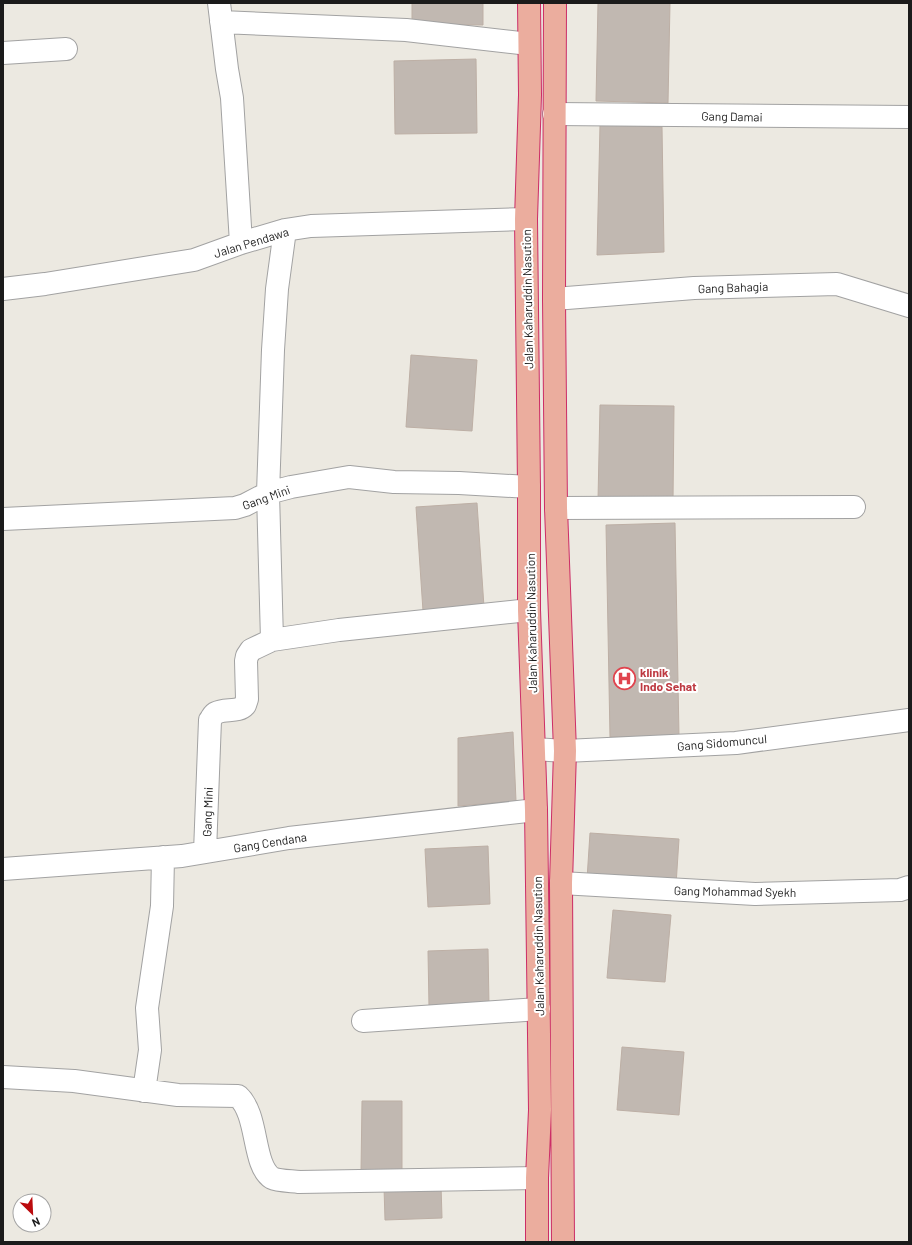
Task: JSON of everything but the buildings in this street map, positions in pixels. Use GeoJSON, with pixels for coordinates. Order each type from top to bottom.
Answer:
{"type":"FeatureCollection","features":[{"type":"Feature","properties":{"kind":"highway","name":"Jalan Kaharuddin Nasution"},"geometry":{"type":"LineString","coordinates":[[529,3],[530,95],[526,219],[529,610],[536,810],[539,1009],[540,1110],[537,1178],[537,1242]]}},
{"type":"Feature","properties":{"kind":"highway","name":"Jalan Kaharuddin Nasution"},"geometry":{"type":"LineString","coordinates":[[555,3],[554,299],[556,508],[565,751],[560,883],[563,1242]]}},
{"type":"Feature","properties":{"kind":"street"},"geometry":{"type":"LineString","coordinates":[[241,243],[232,98],[220,12],[406,30],[529,44]]}},
{"type":"Feature","properties":{"kind":"street"},"geometry":{"type":"LineString","coordinates":[[3,53],[66,49]]}},
{"type":"Feature","properties":{"kind":"street","name":"Gang Damai"},"geometry":{"type":"LineString","coordinates":[[554,114],[909,118]]}},
{"type":"Feature","properties":{"kind":"street","name":"Jalan Pendawa"},"geometry":{"type":"LineString","coordinates":[[3,289],[46,284],[194,260],[241,243],[285,230],[311,226],[526,219]]}},
{"type":"Feature","properties":{"kind":"street"},"geometry":{"type":"LineString","coordinates":[[272,640],[268,493],[273,350],[277,289],[285,230]]}},
{"type":"Feature","properties":{"kind":"street","name":"Gang Bahagia"},"geometry":{"type":"LineString","coordinates":[[554,299],[694,288],[837,284],[909,306]]}},
{"type":"Feature","properties":{"kind":"street","name":"Gang Mini"},"geometry":{"type":"LineString","coordinates":[[3,519],[235,508],[245,505],[268,493],[291,487],[349,478],[394,482],[459,483],[529,487]]}},
{"type":"Feature","properties":{"kind":"street"},"geometry":{"type":"LineString","coordinates":[[556,508],[854,507]]}},
{"type":"Feature","properties":{"kind":"street","name":"Gang Mini"},"geometry":{"type":"LineString","coordinates":[[205,852],[210,720],[214,713],[240,709],[245,705],[247,699],[246,661],[251,650],[272,640],[339,630],[529,610]]}},
{"type":"Feature","properties":{"kind":"street","name":"Gang Sidomuncul"},"geometry":{"type":"LineString","coordinates":[[534,749],[565,751],[736,743],[909,720]]}},
{"type":"Feature","properties":{"kind":"street","name":"Gang Cendana"},"geometry":{"type":"LineString","coordinates":[[3,870],[182,856],[289,838],[536,810]]}},
{"type":"Feature","properties":{"kind":"street"},"geometry":{"type":"LineString","coordinates":[[144,1091],[150,1050],[148,1008],[162,906],[163,857]]}},
{"type":"Feature","properties":{"kind":"street","name":"Gang Mohammad Syekh"},"geometry":{"type":"LineString","coordinates":[[560,883],[756,894],[900,890],[909,887]]}},
{"type":"Feature","properties":{"kind":"street"},"geometry":{"type":"LineString","coordinates":[[363,1021],[539,1009]]}},
{"type":"Feature","properties":{"kind":"street"},"geometry":{"type":"LineString","coordinates":[[3,1077],[74,1081],[178,1095],[238,1096],[245,1105],[265,1170],[272,1178],[299,1182],[537,1178]]}},
{"type":"Feature","properties":{"kind":"place","name":"klinik Indo Sehat"},"geometry":{"type":"Point","coordinates":[625,679]}}]}
